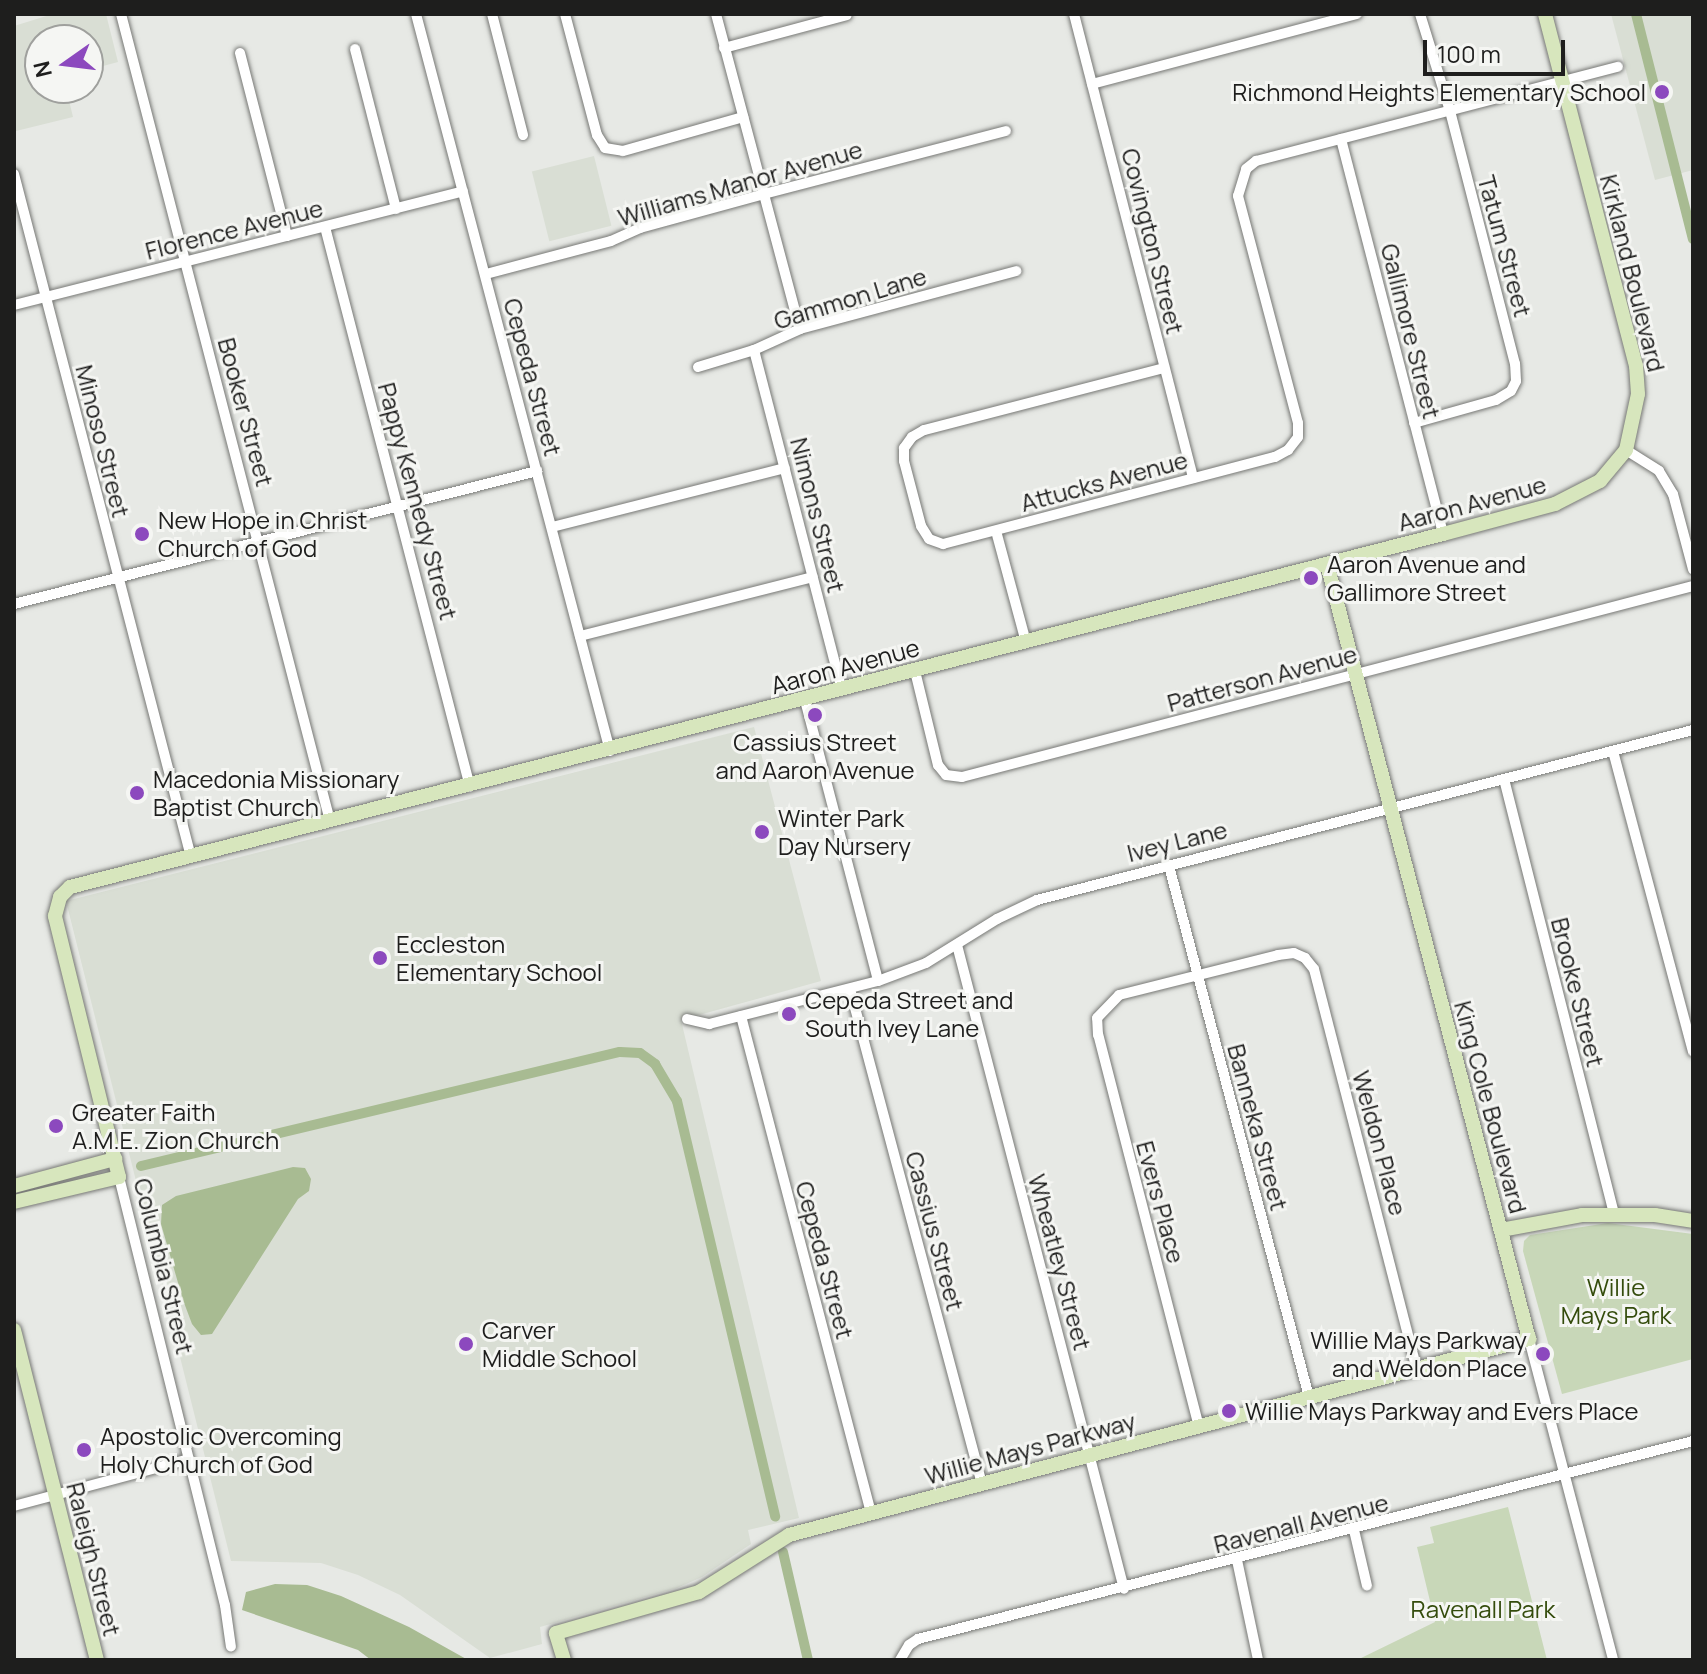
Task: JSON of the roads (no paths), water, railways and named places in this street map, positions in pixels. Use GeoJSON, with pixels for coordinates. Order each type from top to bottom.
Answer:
{"type":"FeatureCollection","features":[{"type":"Feature","properties":{"kind":"street","name":"Booker Street"},"geometry":{"type":"LineString","coordinates":[[121,14],[330,821]]}},
{"type":"Feature","properties":{"kind":"street","name":"Cepeda Street"},"geometry":{"type":"LineString","coordinates":[[416,14],[610,751]]}},
{"type":"Feature","properties":{"kind":"street"},"geometry":{"type":"LineString","coordinates":[[492,14],[523,135]]}},
{"type":"Feature","properties":{"kind":"street"},"geometry":{"type":"LineString","coordinates":[[565,14],[597,135],[605,148],[623,151],[743,117]]}},
{"type":"Feature","properties":{"kind":"street"},"geometry":{"type":"LineString","coordinates":[[716,14],[800,329]]}},
{"type":"Feature","properties":{"kind":"street","name":"Covington Street"},"geometry":{"type":"LineString","coordinates":[[1074,14],[1193,478]]}},
{"type":"Feature","properties":{"kind":"street"},"geometry":{"type":"LineString","coordinates":[[1092,84],[1357,14]]}},
{"type":"Feature","properties":{"kind":"street","name":"Tatum Street"},"geometry":{"type":"LineString","coordinates":[[1414,423],[1496,400],[1511,391],[1516,381],[1515,364],[1450,111],[1420,14]]}},
{"type":"Feature","properties":{"kind":"street","name":"Kirkland Boulevard"},"geometry":{"type":"LineString","coordinates":[[1545,14],[1636,366],[1638,394],[1626,450]]}},
{"type":"Feature","properties":{"kind":"street"},"geometry":{"type":"LineString","coordinates":[[724,48],[847,15]]}},
{"type":"Feature","properties":{"kind":"street"},"geometry":{"type":"LineString","coordinates":[[355,49],[396,209]]}},
{"type":"Feature","properties":{"kind":"street"},"geometry":{"type":"LineString","coordinates":[[240,53],[287,236]]}},
{"type":"Feature","properties":{"kind":"street"},"geometry":{"type":"LineString","coordinates":[[1341,139],[1618,67]]}},
{"type":"Feature","properties":{"kind":"street","name":"Williams Manor Avenue"},"geometry":{"type":"LineString","coordinates":[[486,274],[611,241],[640,228],[1006,131]]}},
{"type":"Feature","properties":{"kind":"street","name":"Attucks Avenue"},"geometry":{"type":"LineString","coordinates":[[1164,368],[924,430],[912,437],[904,448],[904,461],[921,526],[929,539],[943,544],[996,531],[1275,457],[1288,450],[1298,437],[1298,423],[1238,196],[1246,169],[1256,161],[1341,139]]}},
{"type":"Feature","properties":{"kind":"street","name":"Gallimore Street"},"geometry":{"type":"LineString","coordinates":[[1341,139],[1443,534]]}},
{"type":"Feature","properties":{"kind":"street","name":"Minoso Street"},"geometry":{"type":"LineString","coordinates":[[14,174],[116,578],[191,857]]}},
{"type":"Feature","properties":{"kind":"street","name":"Florence Avenue"},"geometry":{"type":"LineString","coordinates":[[14,305],[463,191]]}},
{"type":"Feature","properties":{"kind":"street","name":"Pappy Kennedy Street"},"geometry":{"type":"LineString","coordinates":[[325,227],[470,787]]}},
{"type":"Feature","properties":{"kind":"street","name":"Gammon Lane"},"geometry":{"type":"LineString","coordinates":[[698,367],[754,350],[800,329],[1016,271]]}},
{"type":"Feature","properties":{"kind":"street","name":"Nimons Street"},"geometry":{"type":"LineString","coordinates":[[754,350],[842,690]]}},
{"type":"Feature","properties":{"kind":"street"},"geometry":{"type":"LineString","coordinates":[[1626,450],[1659,471],[1673,494],[1693,569]]}},
{"type":"Feature","properties":{"kind":"street","name":"Aaron Avenue"},"geometry":{"type":"LineString","coordinates":[[60,897],[70,887],[470,787],[1443,534],[1576,496],[1600,481],[1626,450]]}},
{"type":"Feature","properties":{"kind":"street"},"geometry":{"type":"LineString","coordinates":[[552,527],[785,468]]}},
{"type":"Feature","properties":{"kind":"street"},"geometry":{"type":"LineString","coordinates":[[14,604],[537,471]]}},
{"type":"Feature","properties":{"kind":"street"},"geometry":{"type":"LineString","coordinates":[[996,531],[1026,642]]}},
{"type":"Feature","properties":{"kind":"street","name":"King Cole Boulevard"},"geometry":{"type":"LineString","coordinates":[[1327,564],[1613,1660]]}},
{"type":"Feature","properties":{"kind":"street"},"geometry":{"type":"LineString","coordinates":[[580,636],[813,577]]}},
{"type":"Feature","properties":{"kind":"street","name":"Patterson Avenue"},"geometry":{"type":"LineString","coordinates":[[915,671],[938,765],[946,775],[962,777],[1693,586]]}},
{"type":"Feature","properties":{"kind":"street"},"geometry":{"type":"LineString","coordinates":[[805,700],[878,981]]}},
{"type":"Feature","properties":{"kind":"street","name":"Ivey Lane"},"geometry":{"type":"LineString","coordinates":[[687,1019],[709,1024],[878,981],[926,963],[997,919],[1037,900],[1693,730]]}},
{"type":"Feature","properties":{"kind":"street"},"geometry":{"type":"LineString","coordinates":[[1613,751],[1693,1052]]}},
{"type":"Feature","properties":{"kind":"street","name":"Brooke Street"},"geometry":{"type":"LineString","coordinates":[[1504,779],[1614,1214]]}},
{"type":"Feature","properties":{"kind":"street","name":"Banneka Street"},"geometry":{"type":"LineString","coordinates":[[1169,866],[1309,1397]]}},
{"type":"Feature","properties":{"kind":"street","name":"Columbia Street"},"geometry":{"type":"LineString","coordinates":[[60,897],[55,916],[225,1605],[231,1647]]}},
{"type":"Feature","properties":{"kind":"street","name":"Wheatley Street"},"geometry":{"type":"LineString","coordinates":[[957,945],[1124,1589]]}},
{"type":"Feature","properties":{"kind":"street","name":"Weldon Place"},"geometry":{"type":"LineString","coordinates":[[1198,975],[1294,953],[1305,958],[1314,969],[1417,1369]]}},
{"type":"Feature","properties":{"kind":"street","name":"Evers Place"},"geometry":{"type":"LineString","coordinates":[[1198,975],[1119,995],[1097,1018],[1098,1035],[1199,1427]]}},
{"type":"Feature","properties":{"kind":"street","name":"Cassius Street"},"geometry":{"type":"LineString","coordinates":[[850,989],[982,1484]]}},
{"type":"Feature","properties":{"kind":"street","name":"Cepeda Street"},"geometry":{"type":"LineString","coordinates":[[741,1016],[871,1513]]}},
{"type":"Feature","properties":{"kind":"street"},"geometry":{"type":"LineString","coordinates":[[14,1186],[115,1159]]}},
{"type":"Feature","properties":{"kind":"street"},"geometry":{"type":"LineString","coordinates":[[14,1202],[119,1177]]}},
{"type":"Feature","properties":{"kind":"street"},"geometry":{"type":"LineString","coordinates":[[1501,1230],[1560,1218],[1614,1214],[1655,1215],[1693,1221]]}},
{"type":"Feature","properties":{"kind":"street","name":"Raleigh Street"},"geometry":{"type":"LineString","coordinates":[[14,1330],[97,1660]]}},
{"type":"Feature","properties":{"kind":"street","name":"Willie Mays Parkway"},"geometry":{"type":"LineString","coordinates":[[564,1660],[556,1633],[699,1592],[779,1539],[1529,1339]]}},
{"type":"Feature","properties":{"kind":"street","name":"Ravenall Avenue"},"geometry":{"type":"LineString","coordinates":[[900,1660],[909,1645],[918,1639],[1124,1589],[1693,1441]]}},
{"type":"Feature","properties":{"kind":"street"},"geometry":{"type":"LineString","coordinates":[[14,1506],[189,1459]]}},
{"type":"Feature","properties":{"kind":"street"},"geometry":{"type":"LineString","coordinates":[[1354,1530],[1367,1586]]}},
{"type":"Feature","properties":{"kind":"street"},"geometry":{"type":"LineString","coordinates":[[1237,1560],[1258,1660]]}},
{"type":"Feature","properties":{"kind":"waterway"},"geometry":{"type":"LineString","coordinates":[[1636,14],[1693,239]]}},
{"type":"Feature","properties":{"kind":"waterway"},"geometry":{"type":"LineString","coordinates":[[141,1166],[620,1052],[640,1053],[655,1064],[677,1101],[775,1517]]}},
{"type":"Feature","properties":{"kind":"waterway"},"geometry":{"type":"LineString","coordinates":[[783,1552],[808,1660]]}},
{"type":"Feature","properties":{"kind":"place","name":"Richmond Heights Elementary School"},"geometry":{"type":"Point","coordinates":[1662,92]}},
{"type":"Feature","properties":{"kind":"place","name":"New Hope in Christ Church of God"},"geometry":{"type":"Point","coordinates":[142,534]}},
{"type":"Feature","properties":{"kind":"place","name":"Aaron Avenue and Gallimore Street"},"geometry":{"type":"Point","coordinates":[1311,578]}},
{"type":"Feature","properties":{"kind":"place","name":"Cassius Street and Aaron Avenue"},"geometry":{"type":"Point","coordinates":[815,715]}},
{"type":"Feature","properties":{"kind":"place","name":"Macedonia Missionary Baptist Church"},"geometry":{"type":"Point","coordinates":[137,793]}},
{"type":"Feature","properties":{"kind":"place","name":"Winter Park Day Nursery"},"geometry":{"type":"Point","coordinates":[762,832]}},
{"type":"Feature","properties":{"kind":"place","name":"Eccleston Elementary School"},"geometry":{"type":"Point","coordinates":[380,958]}},
{"type":"Feature","properties":{"kind":"place","name":"Cepeda Street and South Ivey Lane"},"geometry":{"type":"Point","coordinates":[789,1014]}},
{"type":"Feature","properties":{"kind":"place","name":"Greater Faith A.M.E. Zion Church"},"geometry":{"type":"Point","coordinates":[56,1126]}},
{"type":"Feature","properties":{"kind":"place","name":"Carver Middle School"},"geometry":{"type":"Point","coordinates":[466,1344]}},
{"type":"Feature","properties":{"kind":"place","name":"Willie Mays Parkway and Weldon Place"},"geometry":{"type":"Point","coordinates":[1543,1354]}},
{"type":"Feature","properties":{"kind":"place","name":"Willie Mays Parkway and Evers Place"},"geometry":{"type":"Point","coordinates":[1229,1411]}},
{"type":"Feature","properties":{"kind":"place","name":"Apostolic Overcoming Holy Church of God"},"geometry":{"type":"Point","coordinates":[84,1450]}},
{"type":"Feature","properties":{"kind":"park label","name":"Willie Mays Park"},"geometry":{"type":"Point","coordinates":[1616,1301]}},
{"type":"Feature","properties":{"kind":"park label","name":"Ravenall Park"},"geometry":{"type":"Point","coordinates":[1483,1609]}}]}
